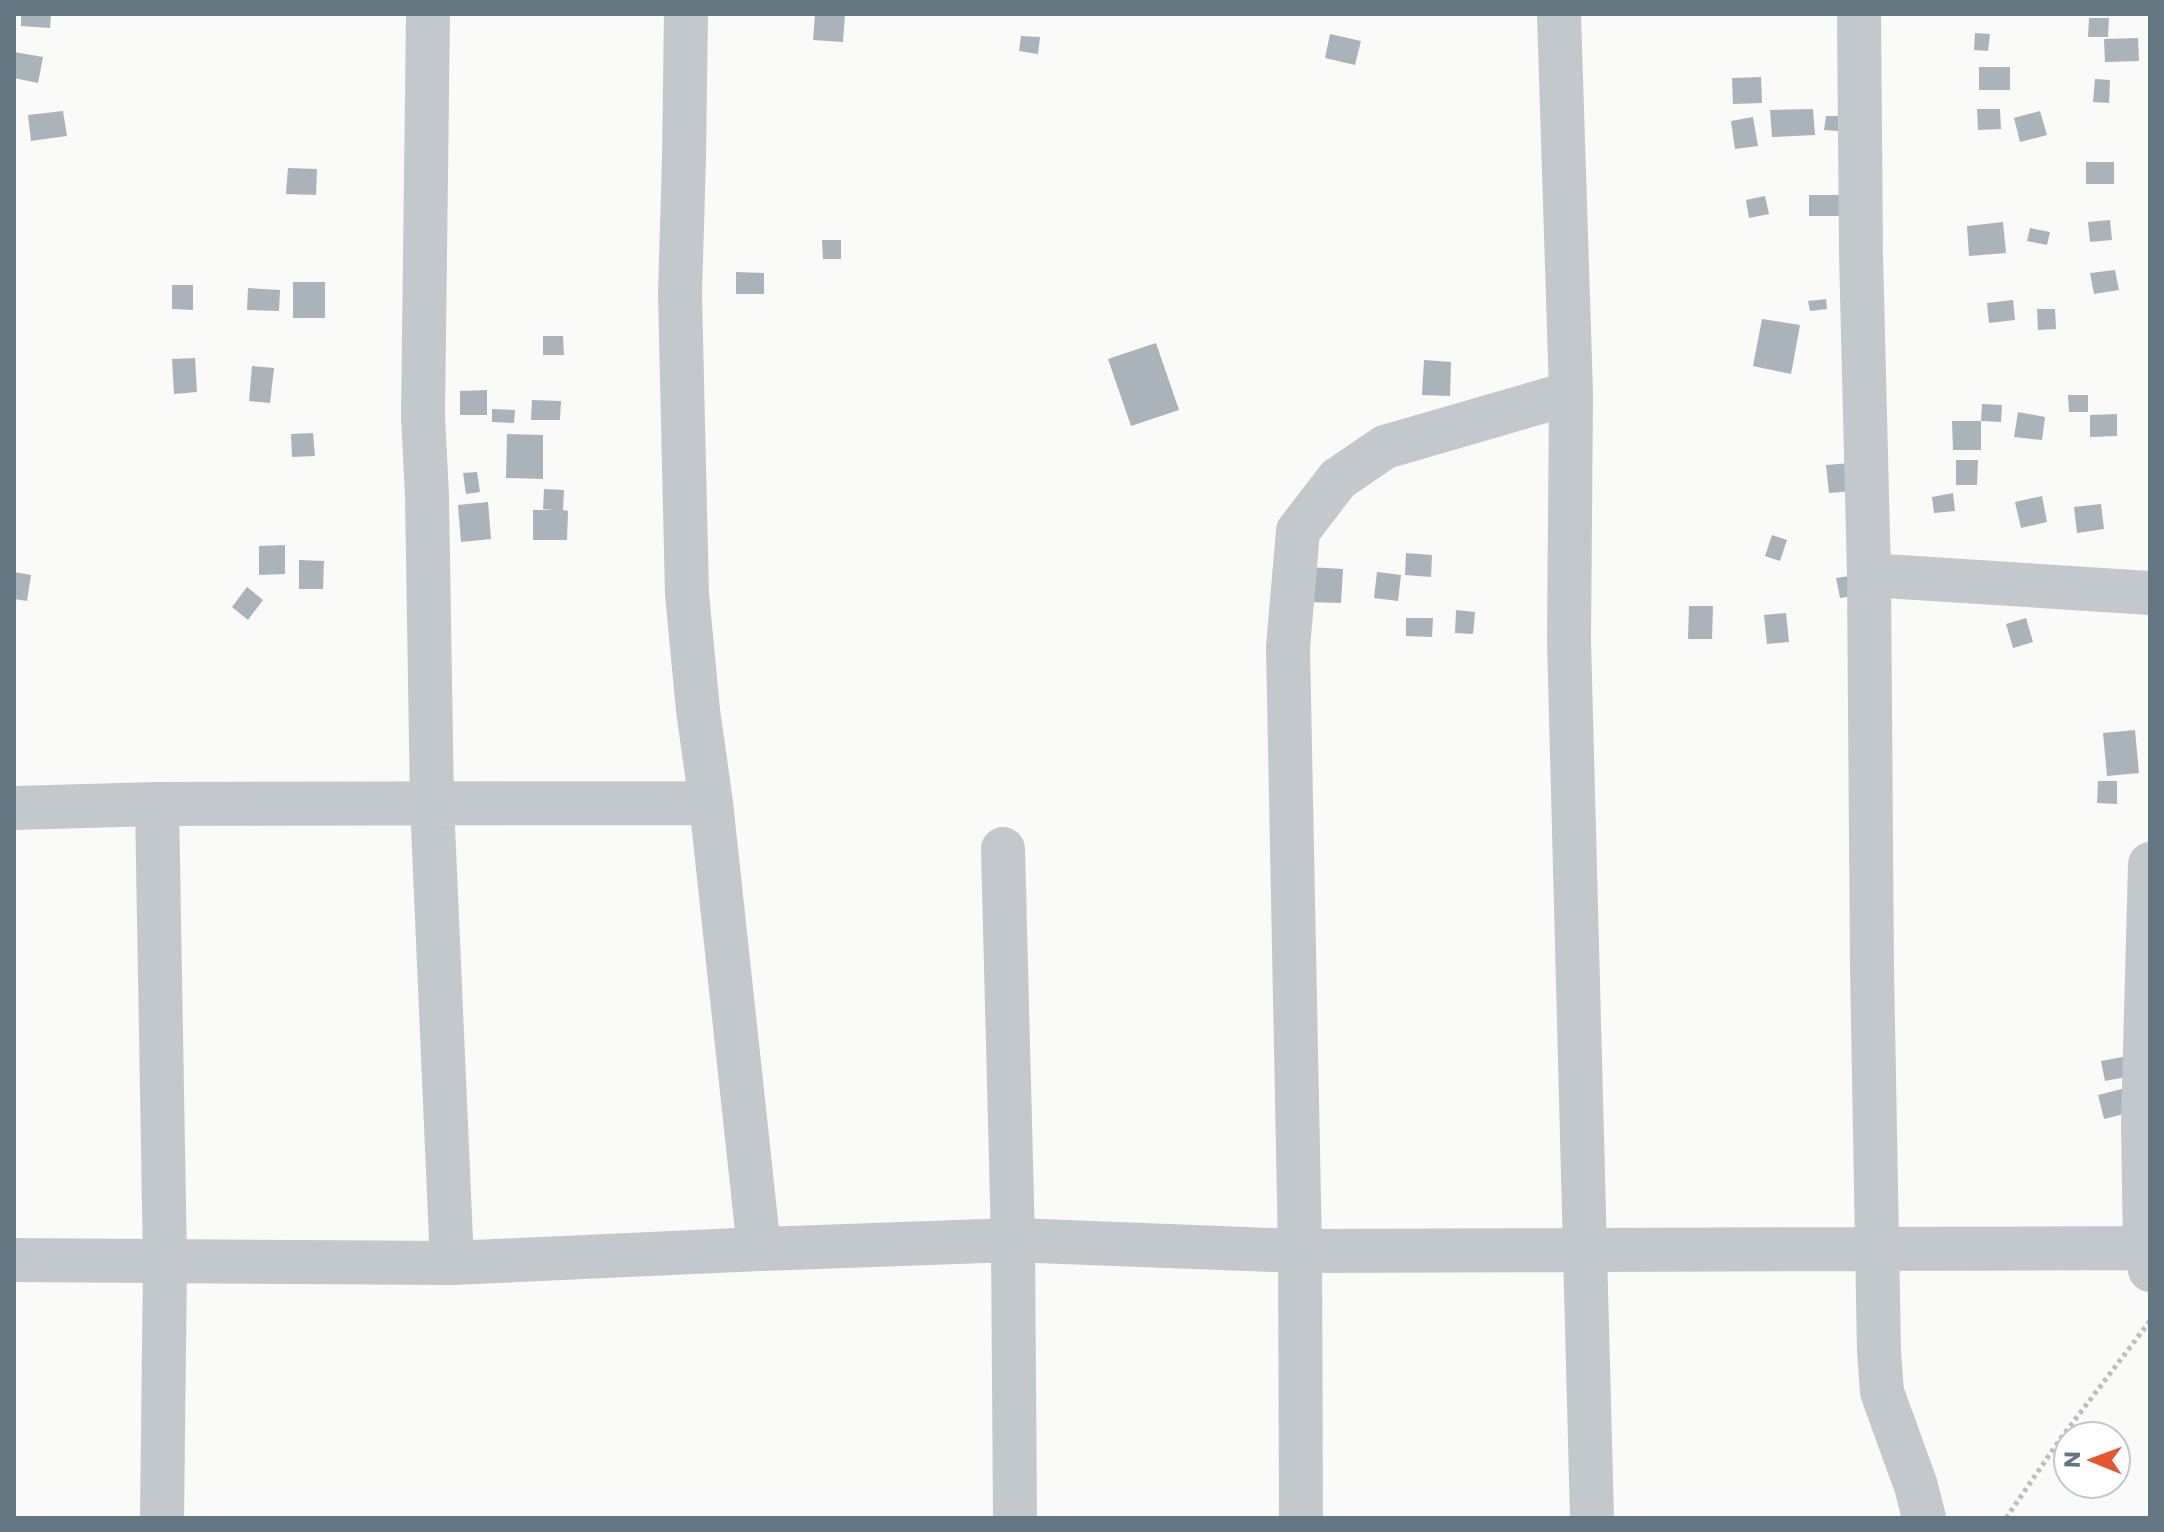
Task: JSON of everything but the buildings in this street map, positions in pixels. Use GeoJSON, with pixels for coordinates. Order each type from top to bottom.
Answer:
{"type":"FeatureCollection","features":[{"type":"Feature","properties":{"kind":"street"},"geometry":{"type":"LineString","coordinates":[[428,14],[423,416],[432,803],[452,1263]]}},
{"type":"Feature","properties":{"kind":"street"},"geometry":{"type":"LineString","coordinates":[[686,14],[680,294],[687,594],[759,1249]]}},
{"type":"Feature","properties":{"kind":"street"},"geometry":{"type":"LineString","coordinates":[[1559,14],[1571,393],[1569,640],[1592,1518]]}},
{"type":"Feature","properties":{"kind":"street"},"geometry":{"type":"LineString","coordinates":[[1859,14],[1869,575],[1875,1249],[1882,1392],[1916,1486],[1924,1518]]}},
{"type":"Feature","properties":{"kind":"street"},"geometry":{"type":"LineString","coordinates":[[1301,1518],[1300,1251],[1288,647],[1298,531],[1338,479],[1385,447],[1571,393]]}},
{"type":"Feature","properties":{"kind":"street"},"geometry":{"type":"LineString","coordinates":[[1869,575],[2150,593]]}},
{"type":"Feature","properties":{"kind":"street"},"geometry":{"type":"LineString","coordinates":[[14,808],[157,804],[711,803]]}},
{"type":"Feature","properties":{"kind":"street"},"geometry":{"type":"LineString","coordinates":[[157,804],[165,1263],[162,1518]]}},
{"type":"Feature","properties":{"kind":"street"},"geometry":{"type":"LineString","coordinates":[[1003,849],[1013,1240],[1015,1518]]}},
{"type":"Feature","properties":{"kind":"street"},"geometry":{"type":"LineString","coordinates":[[14,1260],[452,1263],[1013,1240],[1300,1251],[1875,1249],[2148,1255],[2143,1124],[2150,864]]}},
{"type":"Feature","properties":{"kind":"path"},"geometry":{"type":"LineString","coordinates":[[2006,1518],[2061,1438],[2150,1321]]}}]}
